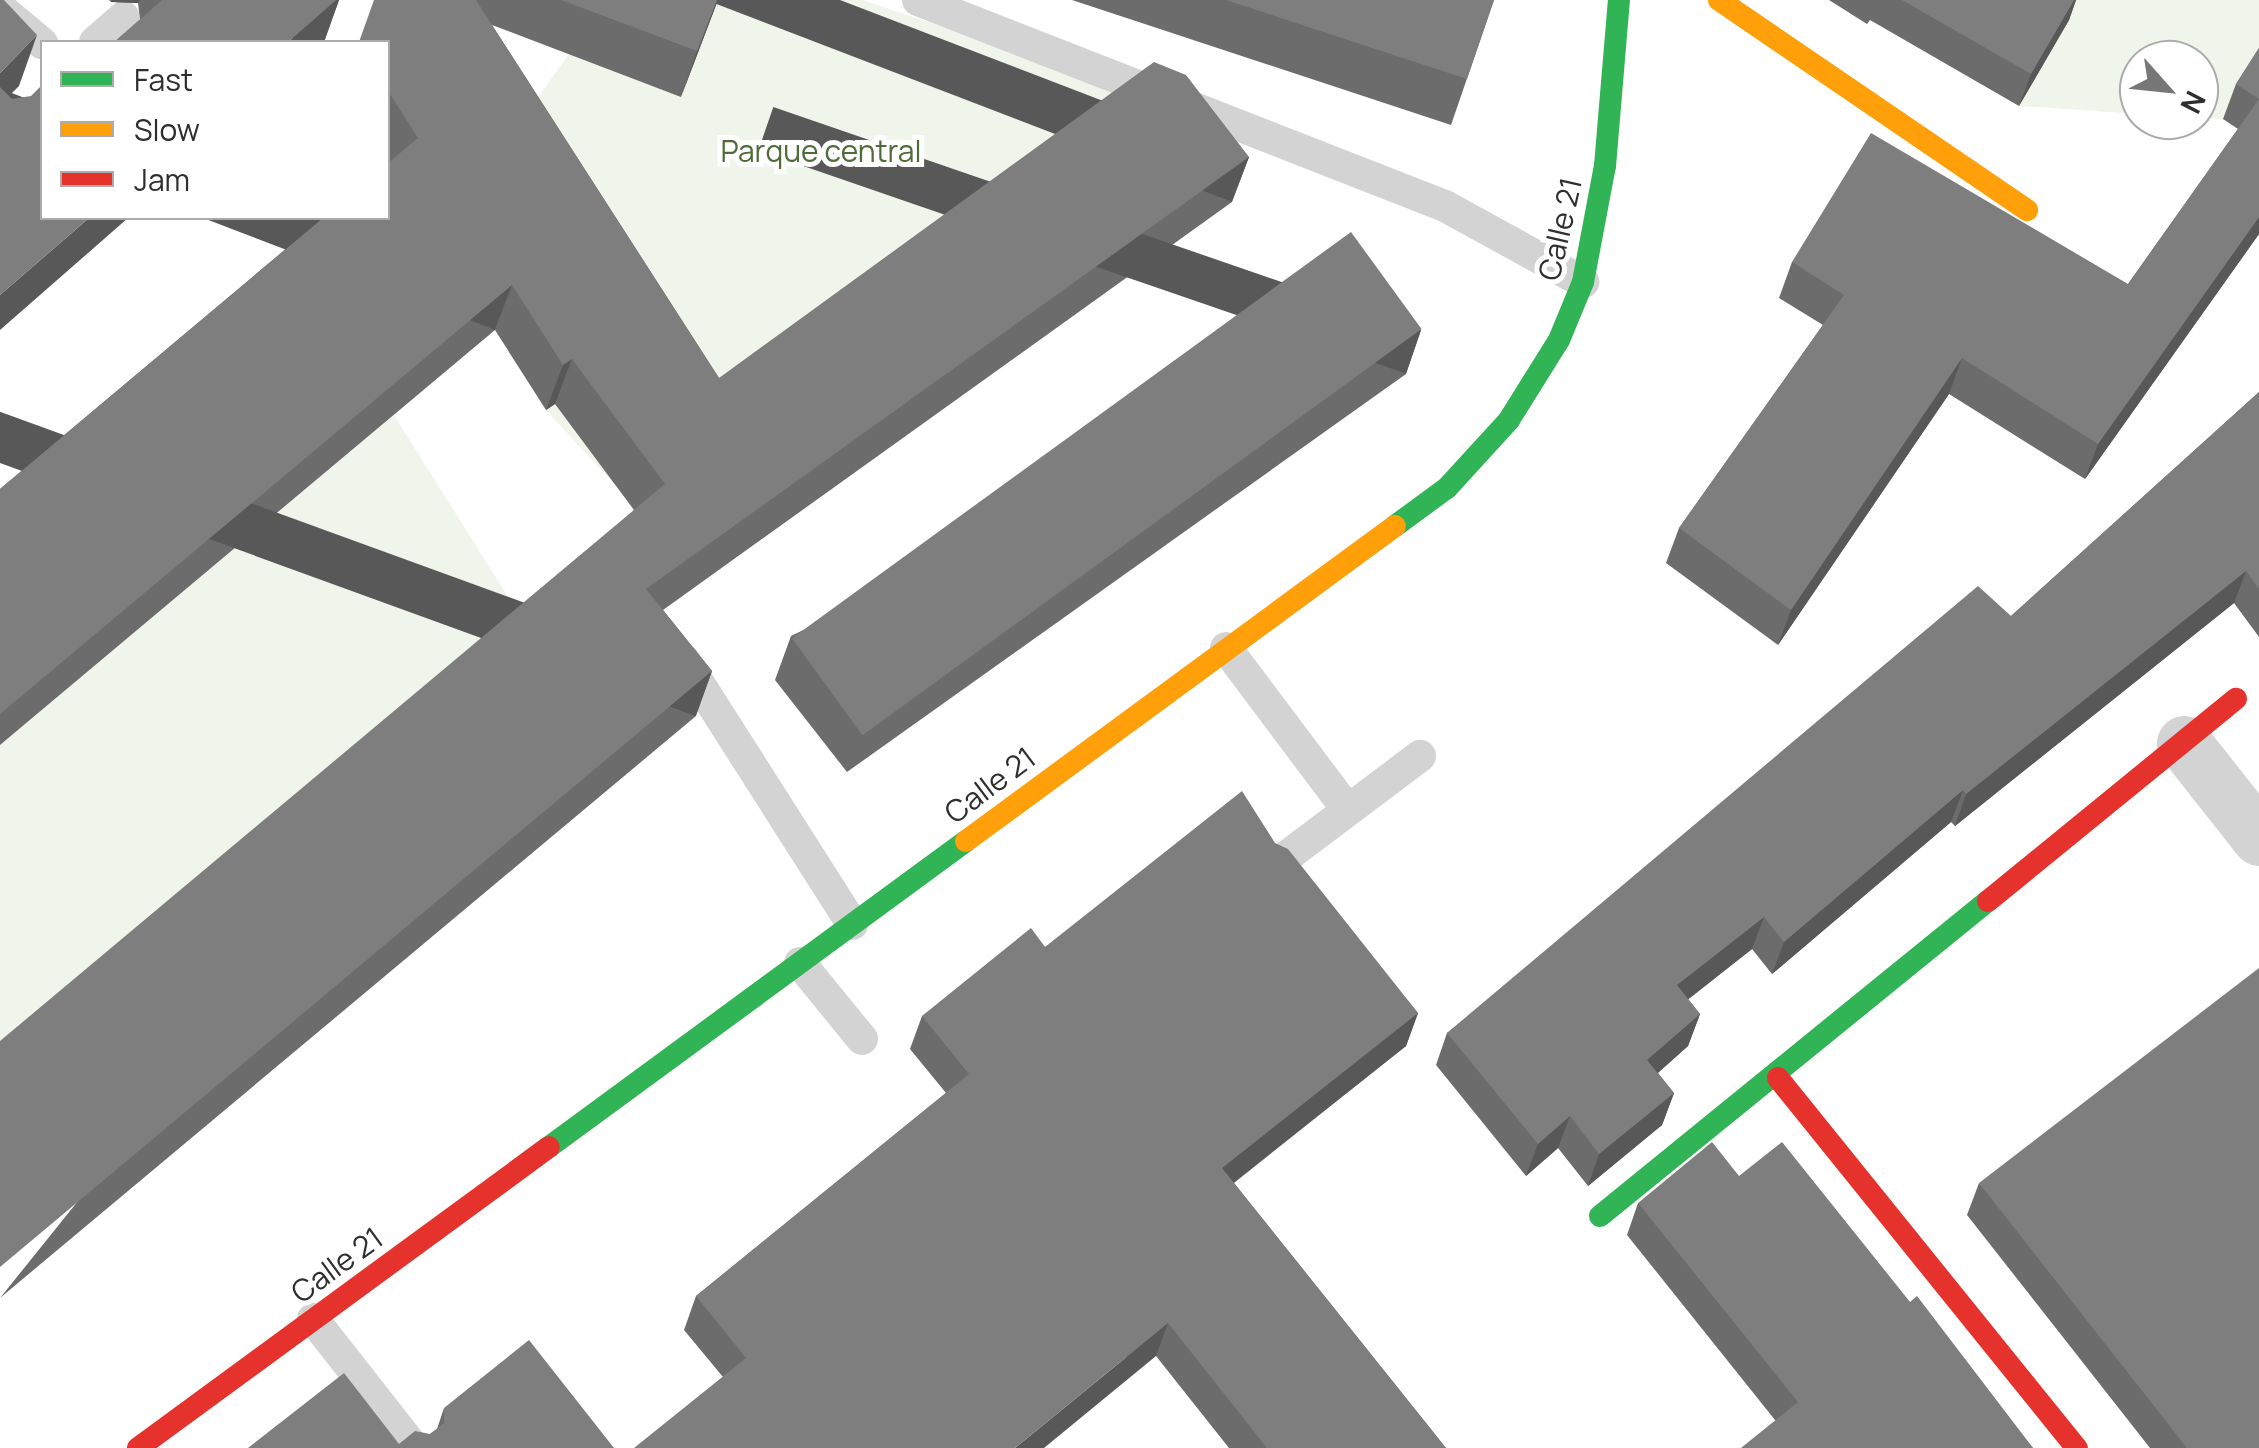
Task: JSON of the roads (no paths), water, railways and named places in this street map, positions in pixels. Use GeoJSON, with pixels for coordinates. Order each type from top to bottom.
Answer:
{"type":"FeatureCollection","features":[{"type":"Feature","properties":{"kind":"street","name":"Calle 21"},"geometry":{"type":"LineString","coordinates":[[138,1448],[1446,488],[1509,420],[1559,340],[1582,282],[1605,166],[1619,0]]}},
{"type":"Feature","properties":{"kind":"street"},"geometry":{"type":"LineString","coordinates":[[1720,0],[2027,210]]}},
{"type":"Feature","properties":{"kind":"street"},"geometry":{"type":"LineString","coordinates":[[1600,1216],[1778,1078],[2236,699]]}},
{"type":"Feature","properties":{"kind":"street"},"geometry":{"type":"LineString","coordinates":[[2184,743],[2259,838]]}},
{"type":"Feature","properties":{"kind":"street"},"geometry":{"type":"LineString","coordinates":[[1778,1078],[2077,1448]]}},
{"type":"Feature","properties":{"kind":"lane"},"geometry":{"type":"LineString","coordinates":[[918,0],[1445,206],[1582,282]]}},
{"type":"Feature","properties":{"kind":"lane"},"geometry":{"type":"LineString","coordinates":[[0,8],[40,42]]}},
{"type":"Feature","properties":{"kind":"lane"},"geometry":{"type":"LineString","coordinates":[[98,40],[124,16]]}},
{"type":"Feature","properties":{"kind":"lane"},"geometry":{"type":"LineString","coordinates":[[1226,648],[1346,808]]}},
{"type":"Feature","properties":{"kind":"lane"},"geometry":{"type":"LineString","coordinates":[[684,660],[852,924]]}},
{"type":"Feature","properties":{"kind":"lane"},"geometry":{"type":"LineString","coordinates":[[1278,863],[1346,808],[1420,756]]}},
{"type":"Feature","properties":{"kind":"lane"},"geometry":{"type":"LineString","coordinates":[[800,963],[862,1039]]}},
{"type":"Feature","properties":{"kind":"lane"},"geometry":{"type":"LineString","coordinates":[[313,1319],[414,1448]]}},
{"type":"Feature","properties":{"kind":"park label","name":"Parque central"},"geometry":{"type":"Point","coordinates":[821,151]}}]}
